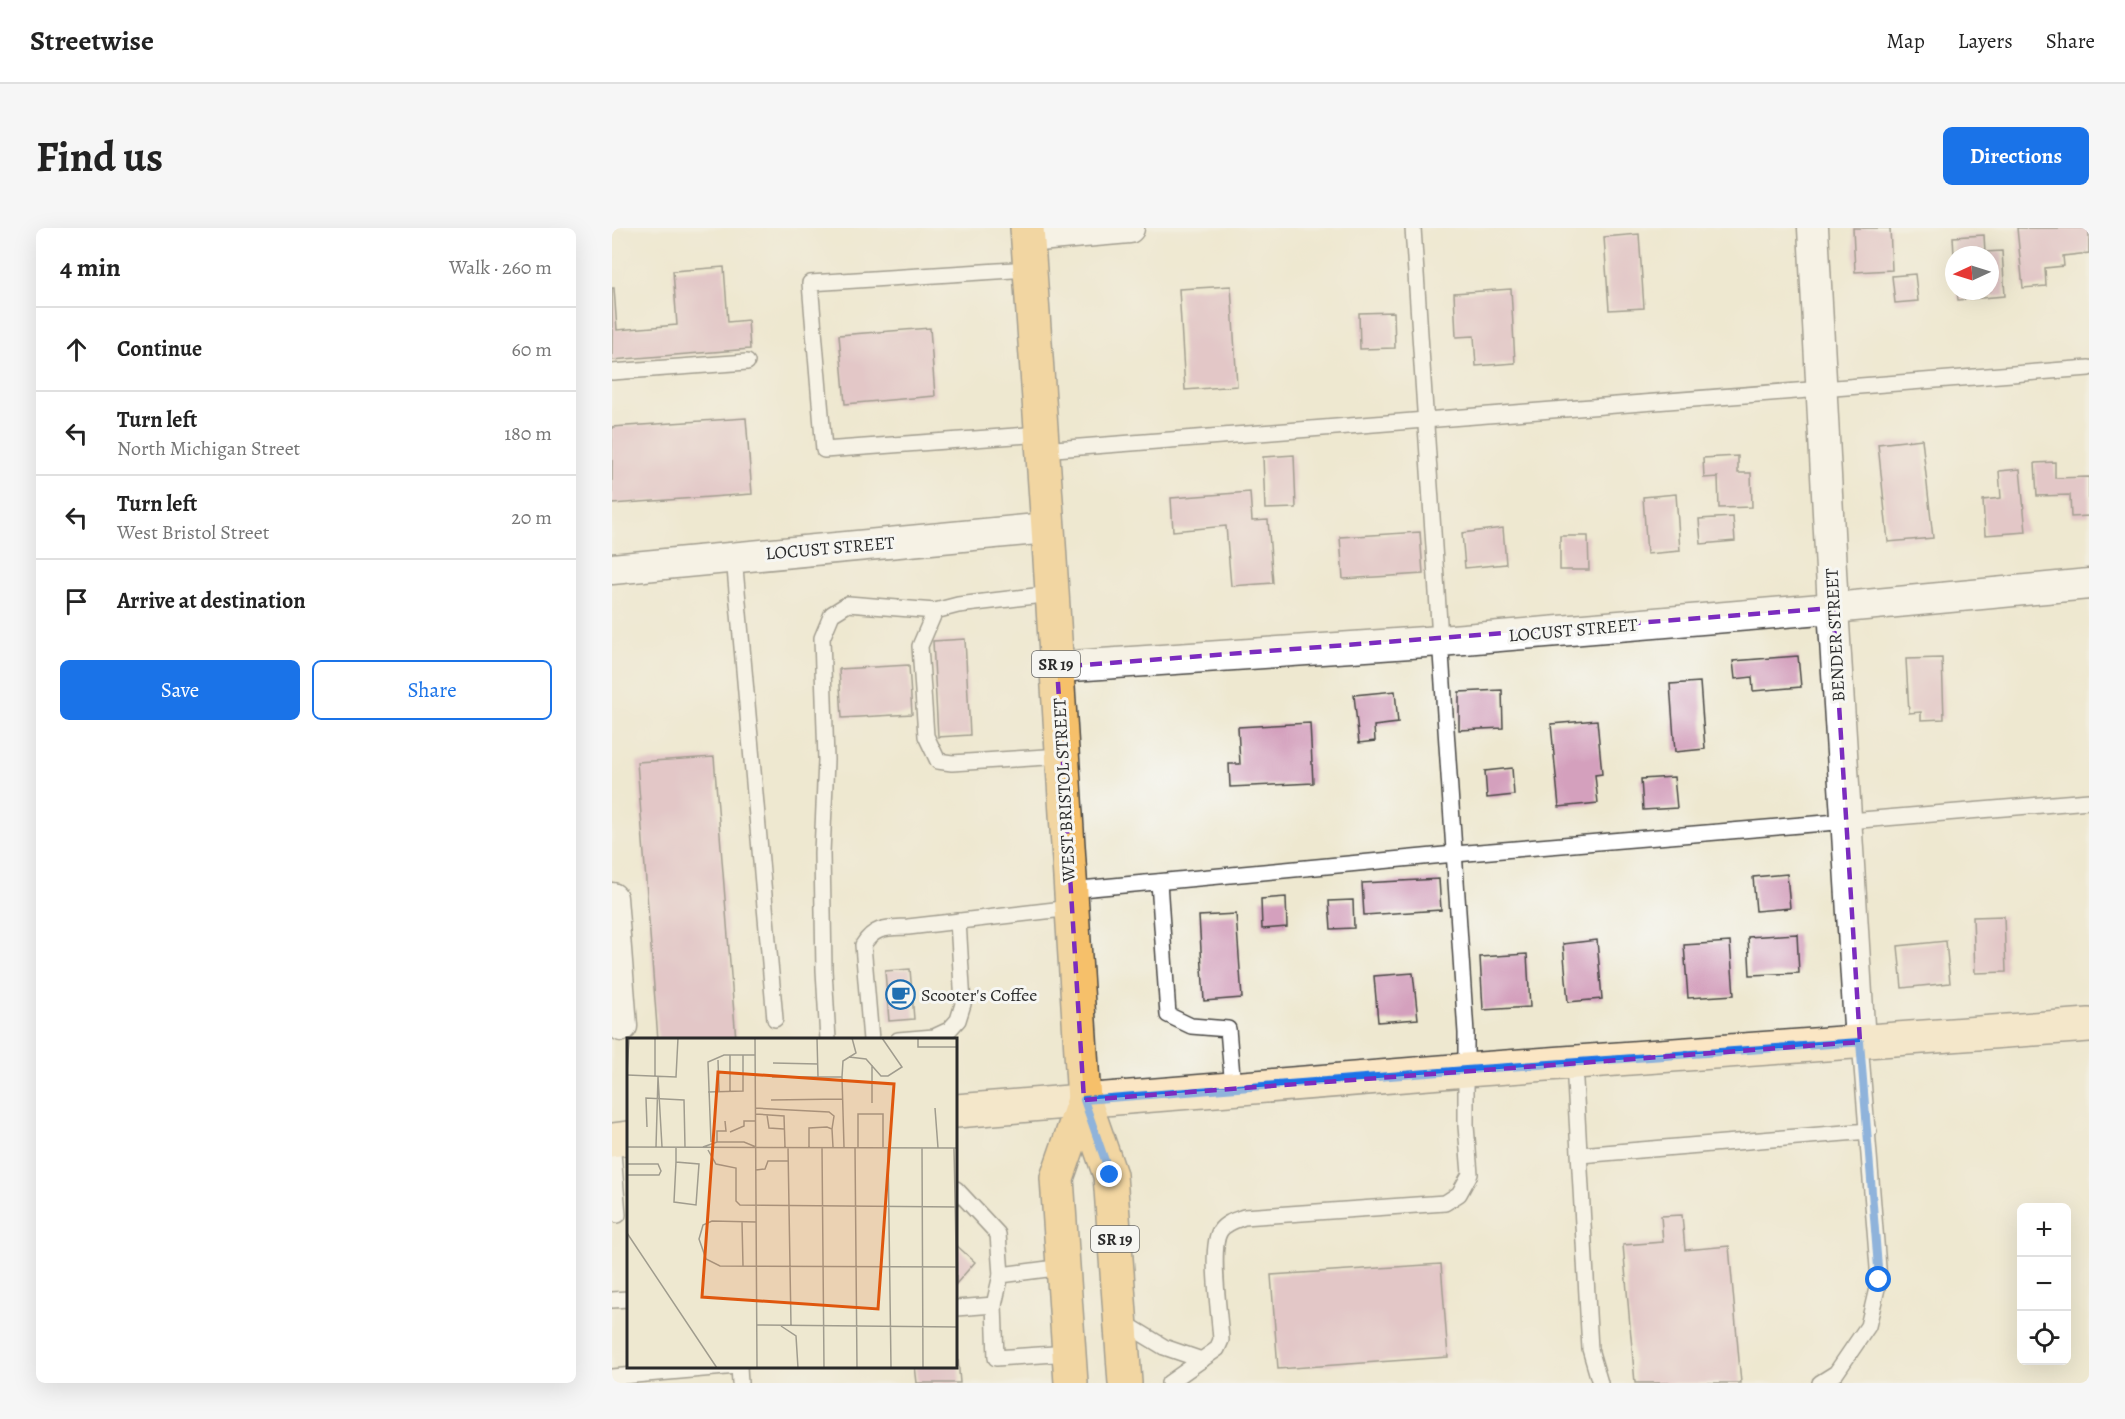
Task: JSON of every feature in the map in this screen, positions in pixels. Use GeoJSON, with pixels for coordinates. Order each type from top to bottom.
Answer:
{"type":"FeatureCollection","features":[{"type":"Feature","properties":{"kind":"main road","name":"WEST BRISTOL STREET"},"geometry":{"type":"LineString","coordinates":[[1027,232],[1084,1100],[1110,1175],[1125,1383]]}},
{"type":"Feature","properties":{"kind":"main road","name":"WEST BRISTOL STREET"},"geometry":{"type":"LineString","coordinates":[[1070,1368],[1057,1178],[1084,1100]]}},
{"type":"Feature","properties":{"kind":"street"},"geometry":{"type":"LineString","coordinates":[[1027,232],[1129,228]]}},
{"type":"Feature","properties":{"kind":"street","name":"BENDER STREET"},"geometry":{"type":"LineString","coordinates":[[1813,228],[1845,821],[1860,1042]]}},
{"type":"Feature","properties":{"kind":"street","name":"LOCUST STREET"},"geometry":{"type":"LineString","coordinates":[[612,569],[1048,528]]}},
{"type":"Feature","properties":{"kind":"street","name":"LOCUST STREET"},"geometry":{"type":"LineString","coordinates":[[1057,667],[1440,641],[2089,584]]}},
{"type":"Feature","properties":{"kind":"street"},"geometry":{"type":"LineString","coordinates":[[612,897],[622,1026]]}},
{"type":"Feature","properties":{"kind":"street"},"geometry":{"type":"LineString","coordinates":[[957,1111],[1466,1070],[2089,1025]]}},
{"type":"Feature","properties":{"kind":"street"},"geometry":{"type":"LineString","coordinates":[[612,1140],[627,1138]]}},
{"type":"Feature","properties":{"kind":"lane"},"geometry":{"type":"LineString","coordinates":[[1169,1383],[1217,1349],[1221,1340],[1214,1251],[1220,1231],[1230,1222],[1244,1217],[1445,1203],[1459,1194],[1470,1174],[1466,1126],[1466,1033],[1413,228]]}},
{"type":"Feature","properties":{"kind":"lane"},"geometry":{"type":"LineString","coordinates":[[1029,269],[810,283],[824,450],[1042,442],[1426,420],[2089,368]]}},
{"type":"Feature","properties":{"kind":"lane"},"geometry":{"type":"LineString","coordinates":[[612,372],[747,362]]}},
{"type":"Feature","properties":{"kind":"lane"},"geometry":{"type":"LineString","coordinates":[[734,557],[775,1019]]}},
{"type":"Feature","properties":{"kind":"lane"},"geometry":{"type":"LineString","coordinates":[[828,1038],[822,877],[826,760],[822,638],[832,614],[848,604],[934,611],[958,605],[1052,594]]}},
{"type":"Feature","properties":{"kind":"lane"},"geometry":{"type":"LineString","coordinates":[[934,611],[920,646],[926,736],[938,761],[952,763],[1062,756]]}},
{"type":"Feature","properties":{"kind":"lane"},"geometry":{"type":"LineString","coordinates":[[871,1038],[863,945],[870,934],[883,928],[958,921],[1159,882],[1455,854],[2089,801]]}},
{"type":"Feature","properties":{"kind":"lane"},"geometry":{"type":"LineString","coordinates":[[1159,882],[1168,1015],[1191,1026],[1228,1029],[1233,1088]]}},
{"type":"Feature","properties":{"kind":"lane"},"geometry":{"type":"LineString","coordinates":[[922,1038],[934,1037],[949,1030],[958,1020],[963,1004],[958,921]]}},
{"type":"Feature","properties":{"kind":"lane"},"geometry":{"type":"LineString","coordinates":[[1820,1383],[1836,1373],[1868,1326],[1879,1280],[1869,1131],[1860,1042]]}},
{"type":"Feature","properties":{"kind":"lane"},"geometry":{"type":"LineString","coordinates":[[1574,1063],[1590,1349],[1600,1383]]}},
{"type":"Feature","properties":{"kind":"lane"},"geometry":{"type":"LineString","coordinates":[[1580,1155],[1869,1131]]}},
{"type":"Feature","properties":{"kind":"lane"},"geometry":{"type":"LineString","coordinates":[[612,1140],[619,1215]]}},
{"type":"Feature","properties":{"kind":"lane"},"geometry":{"type":"LineString","coordinates":[[957,1190],[998,1234],[1001,1275],[994,1305],[996,1358],[1070,1368]]}},
{"type":"Feature","properties":{"kind":"lane"},"geometry":{"type":"LineString","coordinates":[[1001,1275],[1063,1267]]}},
{"type":"Feature","properties":{"kind":"lane"},"geometry":{"type":"LineString","coordinates":[[612,1300],[627,1299]]}},
{"type":"Feature","properties":{"kind":"lane"},"geometry":{"type":"LineString","coordinates":[[957,1308],[994,1305]]}},
{"type":"Feature","properties":{"kind":"lane"},"geometry":{"type":"LineString","coordinates":[[1121,1321],[1164,1347],[1202,1360]]}},
{"type":"Feature","properties":{"kind":"lane"},"geometry":{"type":"LineString","coordinates":[[612,1377],[715,1368]]}},
{"type":"Feature","properties":{"kind":"lane"},"geometry":{"type":"LineString","coordinates":[[738,1368],[740,1383]]}},
{"type":"Feature","properties":{"kind":"highlighted area"},"geometry":{"type":"Polygon","coordinates":[[[1833,608],[1860,1042],[1084,1100],[1057,667],[1833,608]]]}},
{"type":"Feature","properties":{"kind":"building"},"geometry":{"type":"Polygon","coordinates":[[[1853,228],[1890,228],[1892,270],[1855,272],[1853,228]]]}},
{"type":"Feature","properties":{"kind":"building"},"geometry":{"type":"Polygon","coordinates":[[[2017,228],[2089,228],[2089,253],[2063,256],[2064,266],[2045,268],[2046,286],[2023,288],[2017,228]]]}},
{"type":"Feature","properties":{"kind":"building"},"geometry":{"type":"Polygon","coordinates":[[[1639,234],[1644,308],[1609,310],[1604,237],[1639,234]]]}},
{"type":"Feature","properties":{"kind":"building"},"geometry":{"type":"Polygon","coordinates":[[[1984,235],[1985,246],[1954,246],[1953,237],[1984,235]]]}},
{"type":"Feature","properties":{"kind":"building"},"geometry":{"type":"Polygon","coordinates":[[[1999,251],[2002,251],[2005,296],[1999,297],[1999,251]]]}},
{"type":"Feature","properties":{"kind":"building"},"geometry":{"type":"Polygon","coordinates":[[[724,267],[728,322],[748,320],[750,349],[612,360],[612,288],[614,288],[617,330],[677,325],[673,271],[724,267]]]}},
{"type":"Feature","properties":{"kind":"building"},"geometry":{"type":"Polygon","coordinates":[[[1915,274],[1918,301],[1895,303],[1892,276],[1915,274]]]}},
{"type":"Feature","properties":{"kind":"building"},"geometry":{"type":"Polygon","coordinates":[[[1231,286],[1237,386],[1185,390],[1179,289],[1231,286]]]}},
{"type":"Feature","properties":{"kind":"building"},"geometry":{"type":"Polygon","coordinates":[[[1511,289],[1515,363],[1476,366],[1474,336],[1456,337],[1454,293],[1511,289]]]}},
{"type":"Feature","properties":{"kind":"building"},"geometry":{"type":"Polygon","coordinates":[[[1394,312],[1395,348],[1360,349],[1359,313],[1394,312]]]}},
{"type":"Feature","properties":{"kind":"building"},"geometry":{"type":"Polygon","coordinates":[[[930,328],[935,396],[845,404],[839,335],[930,328]]]}},
{"type":"Feature","properties":{"kind":"building"},"geometry":{"type":"Polygon","coordinates":[[[746,418],[752,494],[612,504],[612,427],[746,418]]]}},
{"type":"Feature","properties":{"kind":"building"},"geometry":{"type":"Polygon","coordinates":[[[1922,439],[1933,538],[1888,542],[1878,444],[1922,439]]]}},
{"type":"Feature","properties":{"kind":"building"},"geometry":{"type":"Polygon","coordinates":[[[1294,455],[1296,508],[1265,509],[1263,457],[1294,455]]]}},
{"type":"Feature","properties":{"kind":"building"},"geometry":{"type":"Polygon","coordinates":[[[1738,456],[1738,473],[1751,473],[1752,507],[1719,508],[1718,477],[1704,478],[1703,458],[1738,456]]]}},
{"type":"Feature","properties":{"kind":"building"},"geometry":{"type":"Polygon","coordinates":[[[2055,462],[2055,478],[2089,477],[2089,516],[2071,517],[2070,495],[2037,496],[2035,463],[2055,462]]]}},
{"type":"Feature","properties":{"kind":"building"},"geometry":{"type":"Polygon","coordinates":[[[2020,469],[2026,532],[1985,535],[1983,500],[2001,498],[1999,471],[2020,469]]]}},
{"type":"Feature","properties":{"kind":"building"},"geometry":{"type":"Polygon","coordinates":[[[1250,492],[1252,521],[1268,520],[1273,583],[1231,586],[1226,526],[1173,531],[1171,498],[1250,492]]]}},
{"type":"Feature","properties":{"kind":"building"},"geometry":{"type":"Polygon","coordinates":[[[1676,494],[1680,551],[1647,554],[1643,497],[1676,494]]]}},
{"type":"Feature","properties":{"kind":"building"},"geometry":{"type":"Polygon","coordinates":[[[1733,517],[1735,541],[1701,544],[1699,519],[1733,517]]]}},
{"type":"Feature","properties":{"kind":"building"},"geometry":{"type":"Polygon","coordinates":[[[1503,528],[1506,564],[1465,568],[1462,533],[1503,528]]]}},
{"type":"Feature","properties":{"kind":"building"},"geometry":{"type":"Polygon","coordinates":[[[1420,532],[1423,574],[1343,579],[1340,537],[1420,532]]]}},
{"type":"Feature","properties":{"kind":"building"},"geometry":{"type":"Polygon","coordinates":[[[1560,536],[1588,536],[1589,570],[1560,570],[1560,536]]]}},
{"type":"Feature","properties":{"kind":"building"},"geometry":{"type":"Polygon","coordinates":[[[965,639],[970,735],[938,737],[933,641],[965,639]]]}},
{"type":"Feature","properties":{"kind":"building"},"geometry":{"type":"Polygon","coordinates":[[[1798,656],[1801,687],[1753,691],[1752,677],[1735,679],[1733,661],[1798,656]]]}},
{"type":"Feature","properties":{"kind":"building"},"geometry":{"type":"Polygon","coordinates":[[[1942,658],[1944,719],[1921,720],[1921,712],[1909,713],[1906,659],[1942,658]]]}},
{"type":"Feature","properties":{"kind":"building"},"geometry":{"type":"Polygon","coordinates":[[[909,665],[912,714],[842,718],[839,669],[909,665]]]}},
{"type":"Feature","properties":{"kind":"building"},"geometry":{"type":"Polygon","coordinates":[[[1700,682],[1705,749],[1675,752],[1670,684],[1700,682]]]}},
{"type":"Feature","properties":{"kind":"building"},"geometry":{"type":"Polygon","coordinates":[[[1502,690],[1503,728],[1459,730],[1459,692],[1502,690]]]}},
{"type":"Feature","properties":{"kind":"building"},"geometry":{"type":"Polygon","coordinates":[[[1395,691],[1398,723],[1374,726],[1375,741],[1359,743],[1354,695],[1395,691]]]}},
{"type":"Feature","properties":{"kind":"building"},"geometry":{"type":"Polygon","coordinates":[[[1597,720],[1602,774],[1595,775],[1598,803],[1559,807],[1551,724],[1597,720]]]}},
{"type":"Feature","properties":{"kind":"building"},"geometry":{"type":"Polygon","coordinates":[[[1310,723],[1313,783],[1230,787],[1229,764],[1240,764],[1238,727],[1310,723]]]}},
{"type":"Feature","properties":{"kind":"building"},"geometry":{"type":"Polygon","coordinates":[[[714,757],[736,1038],[658,1038],[637,762],[714,757]]]}},
{"type":"Feature","properties":{"kind":"building"},"geometry":{"type":"Polygon","coordinates":[[[1512,768],[1514,795],[1487,798],[1485,771],[1512,768]]]}},
{"type":"Feature","properties":{"kind":"building"},"geometry":{"type":"Polygon","coordinates":[[[1674,777],[1677,808],[1643,810],[1641,779],[1674,777]]]}},
{"type":"Feature","properties":{"kind":"building"},"geometry":{"type":"Polygon","coordinates":[[[1787,874],[1790,908],[1756,911],[1753,877],[1787,874]]]}},
{"type":"Feature","properties":{"kind":"building"},"geometry":{"type":"Polygon","coordinates":[[[1439,879],[1441,910],[1364,915],[1362,883],[1439,879]]]}},
{"type":"Feature","properties":{"kind":"building"},"geometry":{"type":"Polygon","coordinates":[[[1286,897],[1287,927],[1262,929],[1261,899],[1286,897]]]}},
{"type":"Feature","properties":{"kind":"building"},"geometry":{"type":"Polygon","coordinates":[[[1353,900],[1354,928],[1331,929],[1329,901],[1353,900]]]}},
{"type":"Feature","properties":{"kind":"building"},"geometry":{"type":"Polygon","coordinates":[[[1236,914],[1242,998],[1204,1001],[1199,916],[1236,914]]]}},
{"type":"Feature","properties":{"kind":"building"},"geometry":{"type":"Polygon","coordinates":[[[2004,916],[2006,972],[1975,973],[1973,917],[2004,916]]]}},
{"type":"Feature","properties":{"kind":"building"},"geometry":{"type":"Polygon","coordinates":[[[1797,934],[1799,973],[1750,975],[1748,937],[1797,934]]]}},
{"type":"Feature","properties":{"kind":"building"},"geometry":{"type":"Polygon","coordinates":[[[1597,940],[1602,999],[1568,1002],[1563,944],[1597,940]]]}},
{"type":"Feature","properties":{"kind":"building"},"geometry":{"type":"Polygon","coordinates":[[[1946,941],[1950,983],[1902,988],[1898,946],[1946,941]]]}},
{"type":"Feature","properties":{"kind":"building"},"geometry":{"type":"Polygon","coordinates":[[[1730,942],[1734,995],[1688,998],[1684,945],[1730,942]]]}},
{"type":"Feature","properties":{"kind":"building"},"geometry":{"type":"Polygon","coordinates":[[[1527,954],[1530,1007],[1483,1010],[1480,957],[1527,954]]]}},
{"type":"Feature","properties":{"kind":"building","name":"Scooter's Coffee"},"geometry":{"type":"Polygon","coordinates":[[[910,969],[914,1019],[889,1021],[885,971],[910,969]]]}},
{"type":"Feature","properties":{"kind":"building"},"geometry":{"type":"Polygon","coordinates":[[[1413,973],[1418,1019],[1378,1022],[1374,976],[1413,973]]]}},
{"type":"Feature","properties":{"kind":"building"},"geometry":{"type":"Polygon","coordinates":[[[1682,1215],[1685,1250],[1729,1246],[1741,1383],[1635,1383],[1623,1245],[1663,1242],[1661,1216],[1682,1215]]]}},
{"type":"Feature","properties":{"kind":"building"},"geometry":{"type":"Polygon","coordinates":[[[957,1246],[975,1262],[957,1283],[957,1246]]]}},
{"type":"Feature","properties":{"kind":"building"},"geometry":{"type":"Polygon","coordinates":[[[1441,1264],[1448,1357],[1278,1369],[1271,1275],[1441,1264]]]}},
{"type":"Feature","properties":{"kind":"building"},"geometry":{"type":"Polygon","coordinates":[[[957,1346],[960,1383],[917,1383],[915,1368],[957,1368],[957,1346]]]}},
{"type":"Feature","properties":{"kind":"place","name":"Scooter's Coffee"},"geometry":{"type":"Point","coordinates":[900,995]}},
{"type":"Feature","properties":{"kind":"route"},"geometry":{"type":"LineString","coordinates":[[1110,1175],[1084,1100],[1860,1042],[1869,1131],[1879,1280]]}}]}
